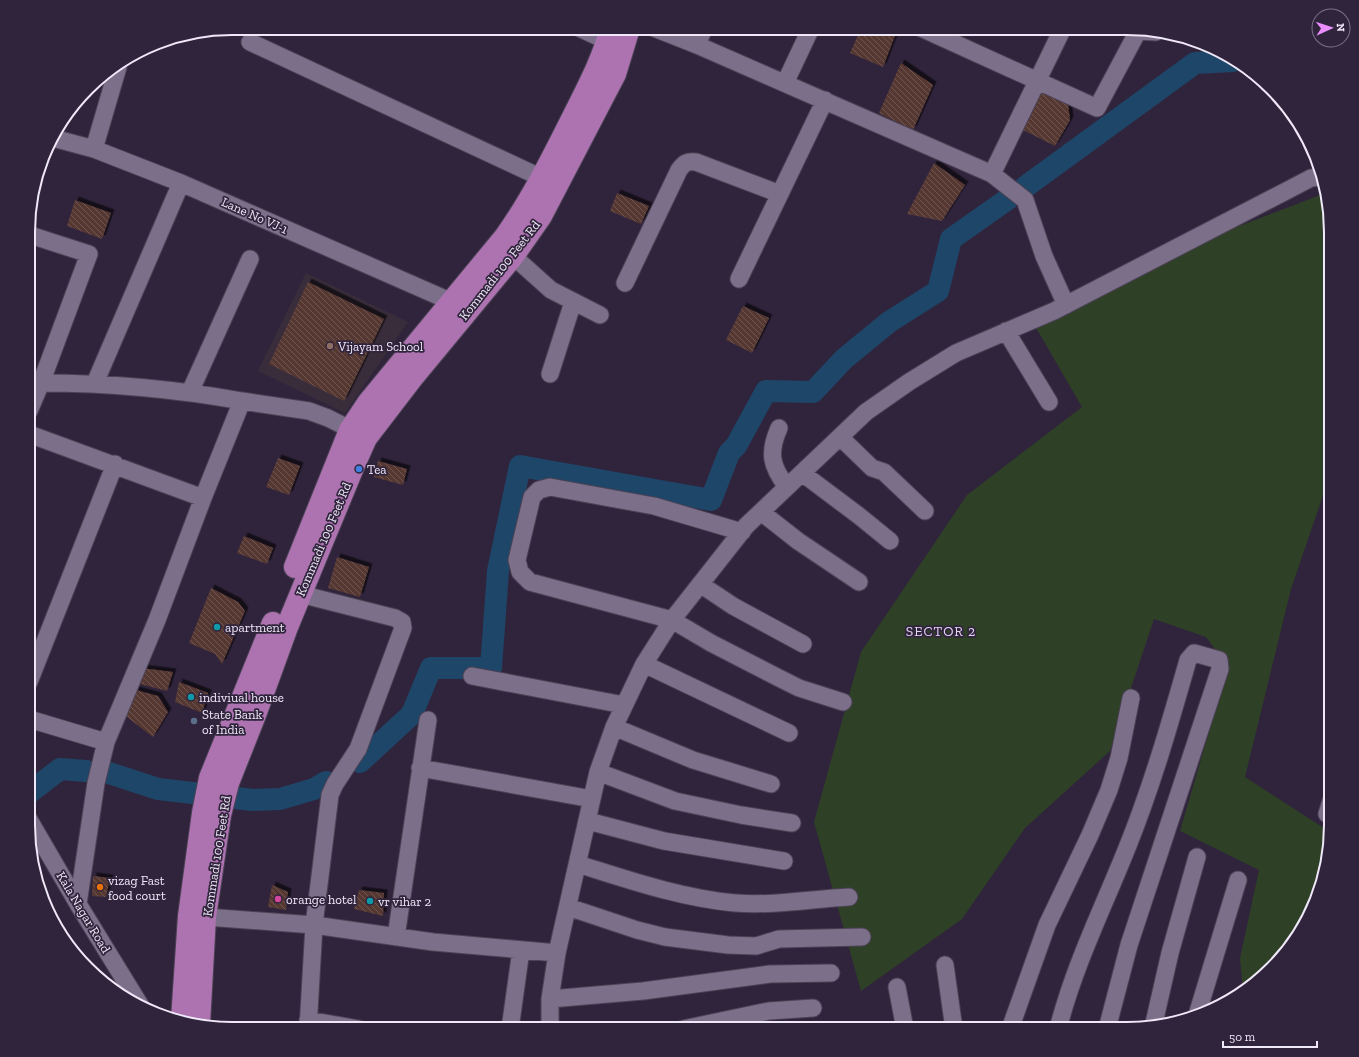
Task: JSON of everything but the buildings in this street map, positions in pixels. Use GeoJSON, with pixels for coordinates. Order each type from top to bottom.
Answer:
{"type":"FeatureCollection","features":[{"type":"Feature","properties":{"kind":"main road","name":"Kommadi 100 Feet Rd"},"geometry":{"type":"LineString","coordinates":[[199,1019],[197,916],[212,814],[219,781],[300,594],[368,403],[505,238],[542,178],[592,78],[609,35]]}},
{"type":"Feature","properties":{"kind":"main road","name":"Kommadi 100 Feet Rd"},"geometry":{"type":"LineString","coordinates":[[358,434],[412,378],[513,256],[548,203],[601,103],[615,74],[627,35]]}},
{"type":"Feature","properties":{"kind":"main road"},"geometry":{"type":"LineString","coordinates":[[219,781],[358,434]]}},
{"type":"Feature","properties":{"kind":"main road"},"geometry":{"type":"LineString","coordinates":[[183,1015],[197,916]]}},
{"type":"Feature","properties":{"kind":"street"},"geometry":{"type":"LineString","coordinates":[[673,35],[697,44],[992,174],[1025,200],[1044,256],[1066,305]]}},
{"type":"Feature","properties":{"kind":"street"},"geometry":{"type":"LineString","coordinates":[[697,44],[701,35]]}},
{"type":"Feature","properties":{"kind":"street"},"geometry":{"type":"LineString","coordinates":[[785,83],[808,35]]}},
{"type":"Feature","properties":{"kind":"street"},"geometry":{"type":"LineString","coordinates":[[936,35],[1097,108],[1141,35]]}},
{"type":"Feature","properties":{"kind":"street"},"geometry":{"type":"LineString","coordinates":[[992,174],[1060,35]]}},
{"type":"Feature","properties":{"kind":"street"},"geometry":{"type":"LineString","coordinates":[[250,42],[542,178]]}},
{"type":"Feature","properties":{"kind":"street"},"geometry":{"type":"LineString","coordinates":[[94,149],[116,73]]}},
{"type":"Feature","properties":{"kind":"street"},"geometry":{"type":"LineString","coordinates":[[739,279],[825,100]]}},
{"type":"Feature","properties":{"kind":"street","name":"Lane No VJ-1"},"geometry":{"type":"LineString","coordinates":[[58,140],[94,149],[181,183],[452,302]]}},
{"type":"Feature","properties":{"kind":"street"},"geometry":{"type":"LineString","coordinates":[[625,283],[683,164],[689,161],[696,162],[780,194]]}},
{"type":"Feature","properties":{"kind":"street"},"geometry":{"type":"LineString","coordinates":[[550,1022],[550,999],[557,953],[598,772],[614,727],[644,664],[672,620],[742,532],[866,412],[956,352],[1066,305],[1311,178],[1316,177]]}},
{"type":"Feature","properties":{"kind":"street"},"geometry":{"type":"LineString","coordinates":[[95,383],[181,183]]}},
{"type":"Feature","properties":{"kind":"street"},"geometry":{"type":"LineString","coordinates":[[35,237],[89,254],[35,397]]}},
{"type":"Feature","properties":{"kind":"street"},"geometry":{"type":"LineString","coordinates":[[513,256],[551,290],[600,314]]}},
{"type":"Feature","properties":{"kind":"street"},"geometry":{"type":"LineString","coordinates":[[190,392],[250,259]]}},
{"type":"Feature","properties":{"kind":"street"},"geometry":{"type":"LineString","coordinates":[[550,374],[573,302]]}},
{"type":"Feature","properties":{"kind":"street"},"geometry":{"type":"LineString","coordinates":[[1006,331],[1049,402]]}},
{"type":"Feature","properties":{"kind":"street"},"geometry":{"type":"LineString","coordinates":[[41,383],[95,383],[190,392],[309,411],[328,418],[358,434]]}},
{"type":"Feature","properties":{"kind":"street"},"geometry":{"type":"LineString","coordinates":[[78,904],[96,783],[106,742],[157,620],[203,498],[242,401]]}},
{"type":"Feature","properties":{"kind":"street"},"geometry":{"type":"LineString","coordinates":[[779,428],[773,441],[772,460],[778,475],[787,487]]}},
{"type":"Feature","properties":{"kind":"street"},"geometry":{"type":"LineString","coordinates":[[35,436],[115,464],[203,498]]}},
{"type":"Feature","properties":{"kind":"street"},"geometry":{"type":"LineString","coordinates":[[840,437],[872,468],[884,472],[925,511]]}},
{"type":"Feature","properties":{"kind":"street"},"geometry":{"type":"LineString","coordinates":[[35,667],[115,464]]}},
{"type":"Feature","properties":{"kind":"street"},"geometry":{"type":"LineString","coordinates":[[802,473],[858,515],[890,542]]}},
{"type":"Feature","properties":{"kind":"street"},"geometry":{"type":"LineString","coordinates":[[742,532],[654,506],[550,487],[539,490],[532,497],[517,560],[520,572],[530,582],[672,620],[731,654],[794,685],[843,702]]}},
{"type":"Feature","properties":{"kind":"street"},"geometry":{"type":"LineString","coordinates":[[761,512],[798,541],[859,582]]}},
{"type":"Feature","properties":{"kind":"street"},"geometry":{"type":"LineString","coordinates":[[700,584],[733,606],[803,644]]}},
{"type":"Feature","properties":{"kind":"street"},"geometry":{"type":"LineString","coordinates":[[300,594],[395,618],[402,622],[403,628],[358,749],[335,784],[330,795],[327,808],[314,925],[308,1022]]}},
{"type":"Feature","properties":{"kind":"street"},"geometry":{"type":"LineString","coordinates":[[1060,1022],[1070,987],[1086,943],[1143,808],[1162,753],[1188,660],[1194,653],[1198,653],[1219,660],[1220,669],[1129,945],[1109,1022]]}},
{"type":"Feature","properties":{"kind":"street"},"geometry":{"type":"LineString","coordinates":[[644,664],[789,733]]}},
{"type":"Feature","properties":{"kind":"street"},"geometry":{"type":"LineString","coordinates":[[472,676],[624,705]]}},
{"type":"Feature","properties":{"kind":"street"},"geometry":{"type":"LineString","coordinates":[[1012,1022],[1047,925],[1090,835],[1109,790],[1119,758],[1131,698]]}},
{"type":"Feature","properties":{"kind":"street"},"geometry":{"type":"LineString","coordinates":[[396,937],[428,720]]}},
{"type":"Feature","properties":{"kind":"street"},"geometry":{"type":"LineString","coordinates":[[35,721],[106,742]]}},
{"type":"Feature","properties":{"kind":"street"},"geometry":{"type":"LineString","coordinates":[[614,727],[693,760],[771,784]]}},
{"type":"Feature","properties":{"kind":"street"},"geometry":{"type":"LineString","coordinates":[[420,768],[592,799]]}},
{"type":"Feature","properties":{"kind":"street"},"geometry":{"type":"LineString","coordinates":[[598,772],[675,801],[727,812],[792,823]]}},
{"type":"Feature","properties":{"kind":"street"},"geometry":{"type":"LineString","coordinates":[[588,821],[664,841],[784,861]]}},
{"type":"Feature","properties":{"kind":"street","name":"Kala Nagar Road"},"geometry":{"type":"LineString","coordinates":[[35,829],[78,904],[135,996]]}},
{"type":"Feature","properties":{"kind":"street"},"geometry":{"type":"LineString","coordinates":[[1155,1020],[1170,953],[1197,856]]}},
{"type":"Feature","properties":{"kind":"street"},"geometry":{"type":"LineString","coordinates":[[578,864],[663,890],[736,903],[849,897]]}},
{"type":"Feature","properties":{"kind":"street"},"geometry":{"type":"LineString","coordinates":[[1199,1008],[1238,880]]}},
{"type":"Feature","properties":{"kind":"street"},"geometry":{"type":"LineString","coordinates":[[568,907],[644,932],[672,938],[728,945],[756,946],[779,939],[862,937]]}},
{"type":"Feature","properties":{"kind":"street"},"geometry":{"type":"LineString","coordinates":[[197,916],[314,925],[434,942],[557,953]]}},
{"type":"Feature","properties":{"kind":"street"},"geometry":{"type":"LineString","coordinates":[[511,1022],[521,950]]}},
{"type":"Feature","properties":{"kind":"street"},"geometry":{"type":"LineString","coordinates":[[945,965],[953,1022]]}},
{"type":"Feature","properties":{"kind":"street"},"geometry":{"type":"LineString","coordinates":[[550,999],[643,991],[770,974],[831,973]]}},
{"type":"Feature","properties":{"kind":"street"},"geometry":{"type":"LineString","coordinates":[[898,987],[904,1022]]}},
{"type":"Feature","properties":{"kind":"street"},"geometry":{"type":"LineString","coordinates":[[717,1022],[770,1011],[813,1008]]}},
{"type":"Feature","properties":{"kind":"shaded area","name":"Vijayam School"},"geometry":{"type":"Polygon","coordinates":[[[306,273],[408,322],[345,413],[258,371],[306,273]]]}},
{"type":"Feature","properties":{"kind":"green space"},"geometry":{"type":"Polygon","coordinates":[[[1320,195],[1324,219],[1324,492],[1291,589],[1245,777],[1324,828],[1324,838],[1317,876],[1314,888],[1304,912],[1291,934],[1275,955],[1257,973],[1242,984],[1240,958],[1259,870],[1180,831],[1228,667],[1206,637],[1154,619],[1110,751],[1025,828],[962,919],[861,991],[814,822],[861,652],[967,495],[1082,407],[1035,326],[1229,230],[1320,195]]]}},
{"type":"Feature","properties":{"kind":"waterway"},"geometry":{"type":"LineString","coordinates":[[1025,187],[1195,63],[1226,61]]}},
{"type":"Feature","properties":{"kind":"waterway"},"geometry":{"type":"LineString","coordinates":[[360,762],[412,714],[431,668],[491,668],[498,571],[520,466],[711,500],[729,453],[736,446],[766,391],[813,392],[844,359],[889,322],[938,291],[951,239],[1008,199]]}},
{"type":"Feature","properties":{"kind":"waterway"},"geometry":{"type":"LineString","coordinates":[[35,788],[60,769],[86,771]]}},
{"type":"Feature","properties":{"kind":"waterway"},"geometry":{"type":"LineString","coordinates":[[106,772],[158,789],[253,800],[280,799],[314,789],[326,782]]}},
{"type":"Feature","properties":{"kind":"place","name":"Vijayam School"},"geometry":{"type":"Point","coordinates":[330,346]}},
{"type":"Feature","properties":{"kind":"place","name":"Tea"},"geometry":{"type":"Point","coordinates":[359,469]}},
{"type":"Feature","properties":{"kind":"place","name":"apartment"},"geometry":{"type":"Point","coordinates":[217,627]}},
{"type":"Feature","properties":{"kind":"place","name":"indiviual house"},"geometry":{"type":"Point","coordinates":[191,697]}},
{"type":"Feature","properties":{"kind":"place","name":"State Bank of India"},"geometry":{"type":"Point","coordinates":[194,721]}},
{"type":"Feature","properties":{"kind":"place","name":"vizag Fast food court"},"geometry":{"type":"Point","coordinates":[100,887]}},
{"type":"Feature","properties":{"kind":"place","name":"orange hotel"},"geometry":{"type":"Point","coordinates":[278,899]}},
{"type":"Feature","properties":{"kind":"place","name":"vr vihar 2"},"geometry":{"type":"Point","coordinates":[370,901]}},
{"type":"Feature","properties":{"kind":"district","name":"SECTOR 2"},"geometry":{"type":"Point","coordinates":[941,631]}}]}
